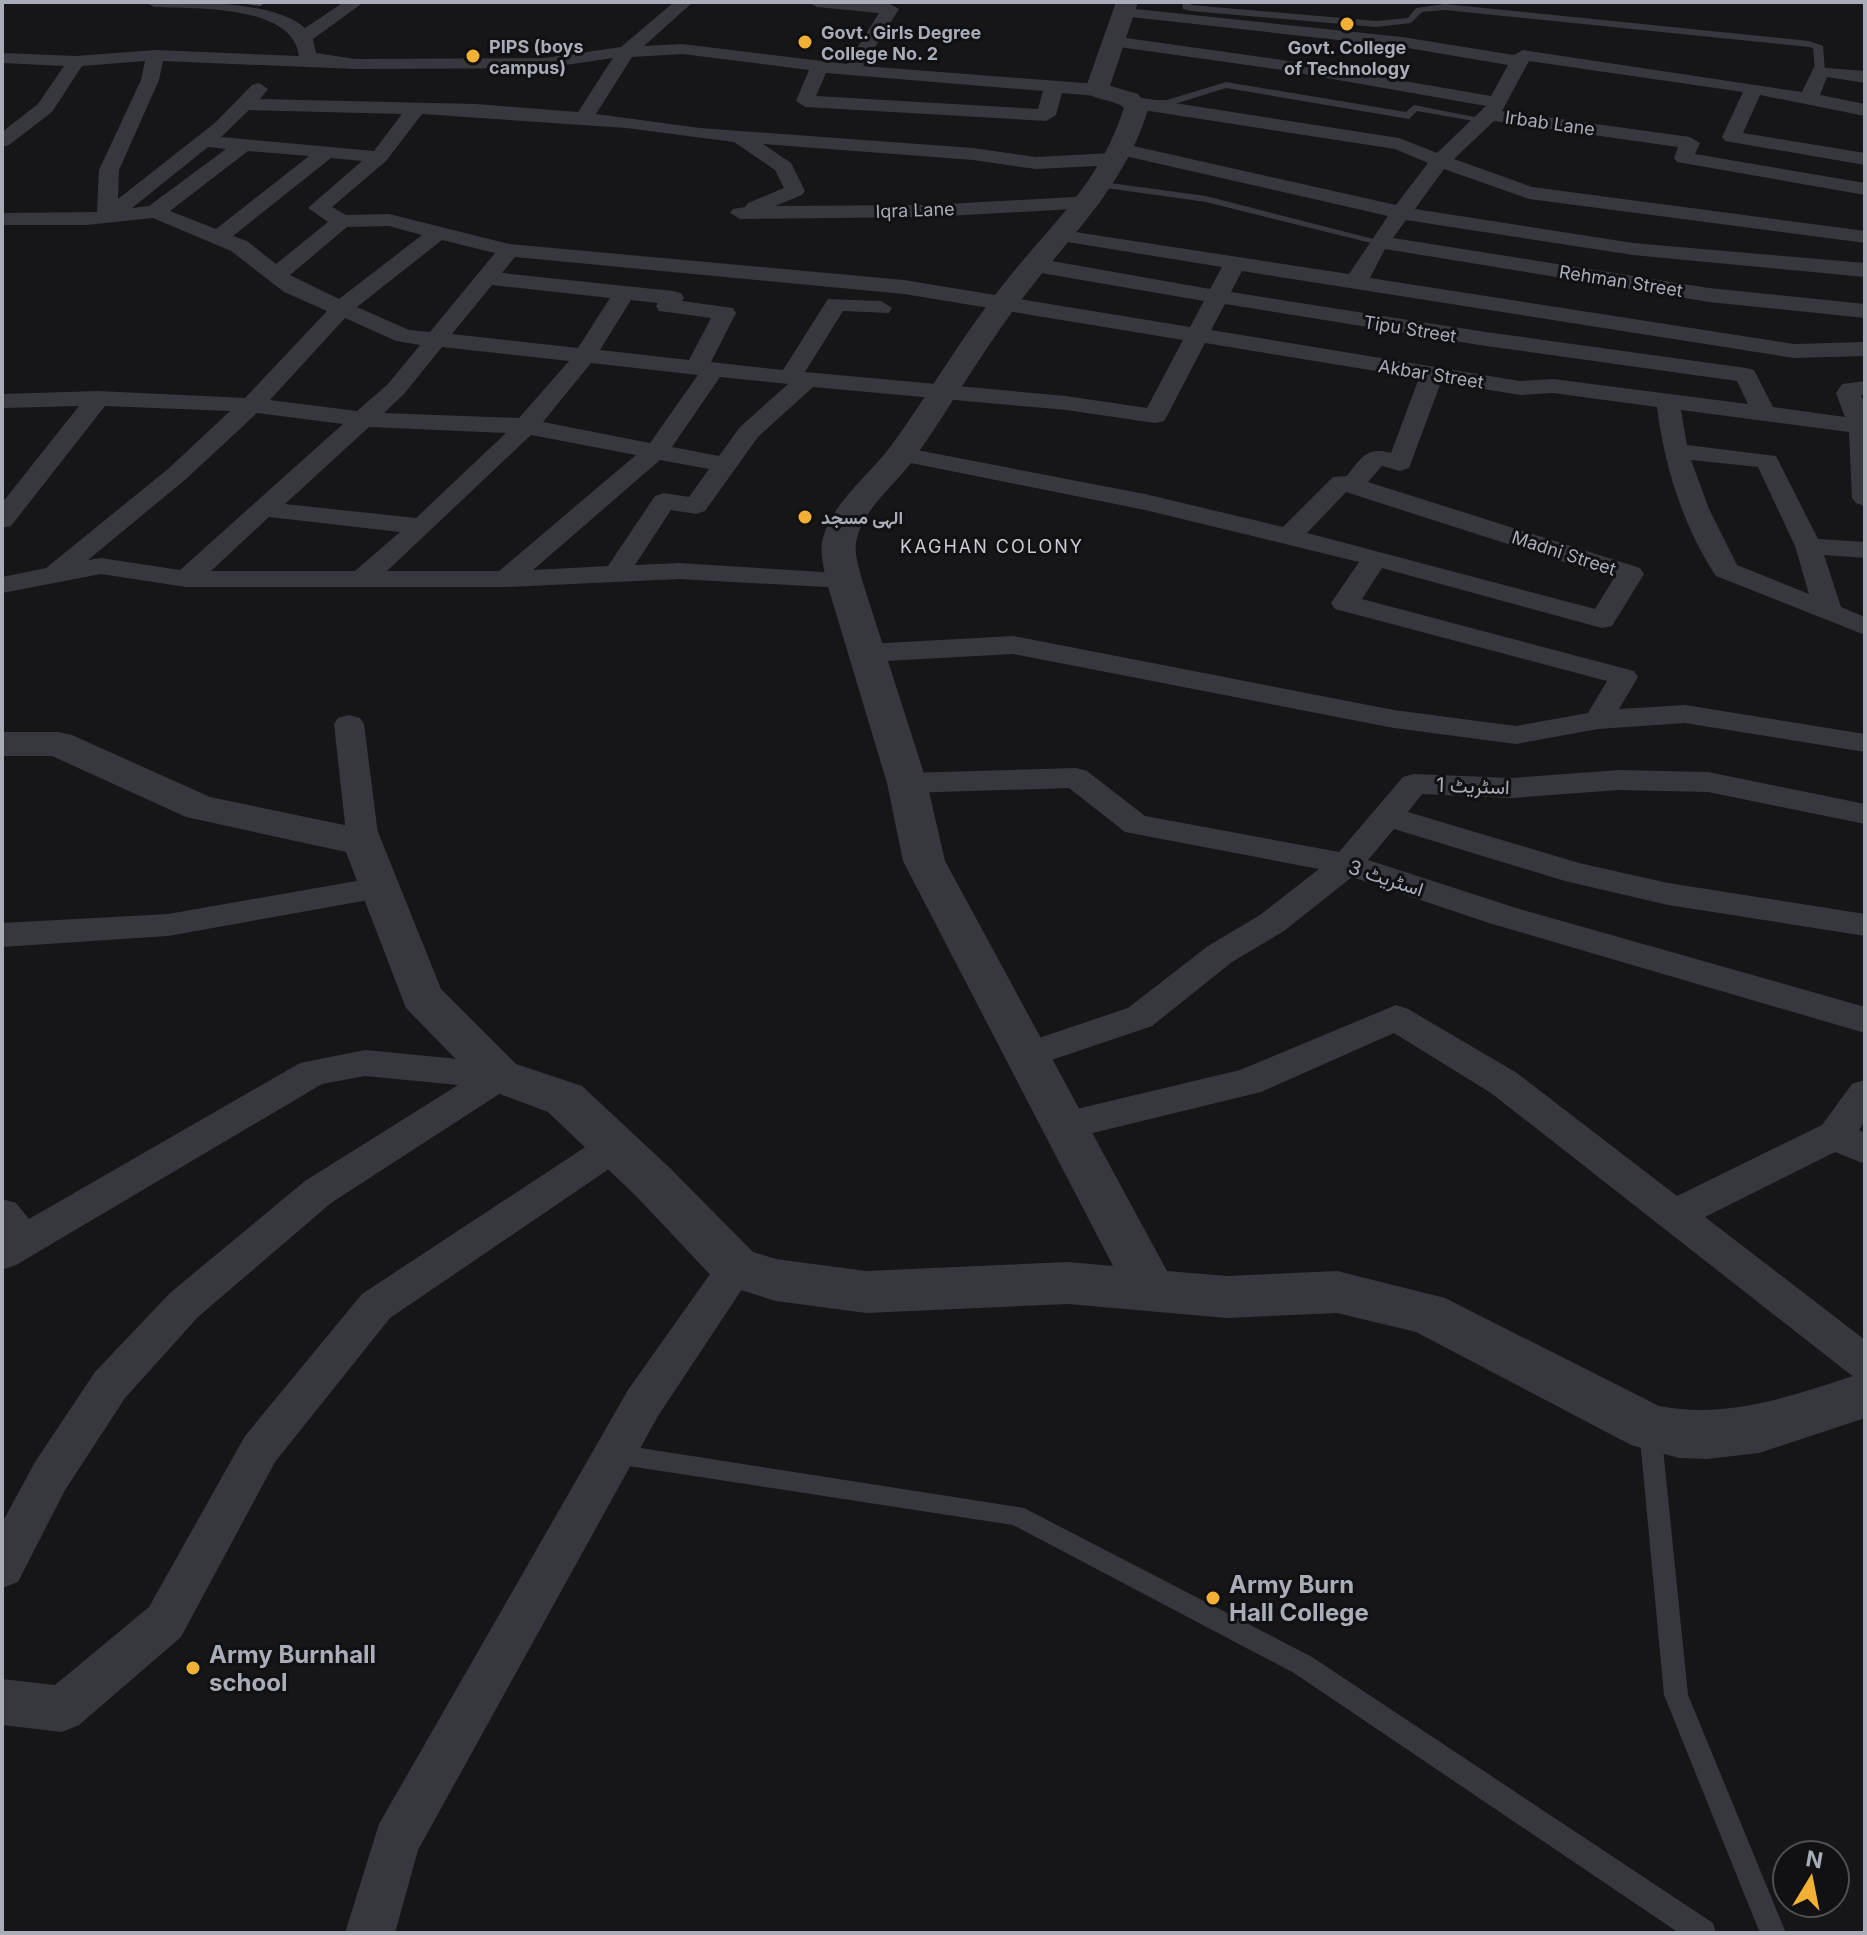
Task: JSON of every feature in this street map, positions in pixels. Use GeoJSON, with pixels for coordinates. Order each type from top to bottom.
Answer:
{"type":"FeatureCollection","features":[{"type":"Feature","properties":{"kind":"street"},"geometry":{"type":"LineString","coordinates":[[154,2],[226,6],[284,20],[304,37],[308,57],[362,64]]}},
{"type":"Feature","properties":{"kind":"street"},"geometry":{"type":"LineString","coordinates":[[304,37],[355,2]]}},
{"type":"Feature","properties":{"kind":"street"},"geometry":{"type":"LineString","coordinates":[[583,119],[626,52],[684,2]]}},
{"type":"Feature","properties":{"kind":"street"},"geometry":{"type":"LineString","coordinates":[[817,2],[890,9],[852,70]]}},
{"type":"Feature","properties":{"kind":"street"},"geometry":{"type":"LineString","coordinates":[[1097,90],[1124,6],[1402,42],[1517,61]]}},
{"type":"Feature","properties":{"kind":"street"},"geometry":{"type":"LineString","coordinates":[[1112,41],[1276,64],[1490,112],[1520,56],[1527,55],[1754,88],[1865,110]]}},
{"type":"Feature","properties":{"kind":"street"},"geometry":{"type":"LineString","coordinates":[[4,59],[76,61],[155,55],[362,64],[545,63],[626,52],[682,49],[852,70],[1097,90],[1136,103],[1399,144],[1529,193],[1865,237]]}},
{"type":"Feature","properties":{"kind":"street"},"geometry":{"type":"LineString","coordinates":[[107,218],[109,170],[150,80],[155,55]]}},
{"type":"Feature","properties":{"kind":"street"},"geometry":{"type":"LineString","coordinates":[[2,141],[45,108],[76,61]]}},
{"type":"Feature","properties":{"kind":"street"},"geometry":{"type":"LineString","coordinates":[[1820,69],[1865,61]]}},
{"type":"Feature","properties":{"kind":"street"},"geometry":{"type":"LineString","coordinates":[[352,86],[362,64]]}},
{"type":"Feature","properties":{"kind":"street"},"geometry":{"type":"LineString","coordinates":[[820,66],[805,101],[1046,115],[1054,87]]}},
{"type":"Feature","properties":{"kind":"street"},"geometry":{"type":"LineString","coordinates":[[1820,69],[1865,77]]}},
{"type":"Feature","properties":{"kind":"street"},"geometry":{"type":"LineString","coordinates":[[1809,99],[1820,69]]}},
{"type":"Feature","properties":{"kind":"street"},"geometry":{"type":"LineString","coordinates":[[107,218],[204,141],[258,89],[294,85]]}},
{"type":"Feature","properties":{"kind":"street"},"geometry":{"type":"LineString","coordinates":[[1754,88],[1753,112],[1732,137],[1865,159]]}},
{"type":"Feature","properties":{"kind":"street"},"geometry":{"type":"LineString","coordinates":[[1136,103],[1132,126],[1107,174],[1062,236],[999,311],[839,538],[844,580],[907,783],[924,861],[1150,1288]]}},
{"type":"Feature","properties":{"kind":"street"},"geometry":{"type":"LineString","coordinates":[[244,104],[416,109],[583,119],[739,137],[973,154],[1739,262],[1865,270]]}},
{"type":"Feature","properties":{"kind":"street"},"geometry":{"type":"LineString","coordinates":[[416,109],[379,157],[318,208],[342,221],[389,220],[509,250],[904,287],[999,311]]}},
{"type":"Feature","properties":{"kind":"street","name":"Irbab Lane"},"geometry":{"type":"LineString","coordinates":[[1356,282],[1379,242],[1440,161],[1490,112],[1690,143],[1684,158],[1865,189]]}},
{"type":"Feature","properties":{"kind":"street","name":"Iqra Lane"},"geometry":{"type":"LineString","coordinates":[[739,137],[784,167],[795,191],[740,213],[929,211],[1107,174]]}},
{"type":"Feature","properties":{"kind":"street"},"geometry":{"type":"LineString","coordinates":[[204,141],[379,157]]}},
{"type":"Feature","properties":{"kind":"street"},"geometry":{"type":"LineString","coordinates":[[155,212],[245,144]]}},
{"type":"Feature","properties":{"kind":"street"},"geometry":{"type":"LineString","coordinates":[[218,238],[324,154]]}},
{"type":"Feature","properties":{"kind":"street"},"geometry":{"type":"LineString","coordinates":[[2,219],[107,218],[155,212],[239,246],[292,287],[404,336],[943,394],[1066,403],[1155,416],[1235,263]]}},
{"type":"Feature","properties":{"kind":"street"},"geometry":{"type":"LineString","coordinates":[[277,275],[342,221]]}},
{"type":"Feature","properties":{"kind":"street"},"geometry":{"type":"LineString","coordinates":[[57,572],[177,474],[278,380],[342,308],[436,234]]}},
{"type":"Feature","properties":{"kind":"street"},"geometry":{"type":"LineString","coordinates":[[1062,236],[1794,351],[1865,349]]}},
{"type":"Feature","properties":{"kind":"street","name":"Rehman Street"},"geometry":{"type":"LineString","coordinates":[[1379,242],[1709,295],[1865,311]]}},
{"type":"Feature","properties":{"kind":"street"},"geometry":{"type":"LineString","coordinates":[[186,579],[396,389],[509,250]]}},
{"type":"Feature","properties":{"kind":"street","name":"Tipu Street"},"geometry":{"type":"LineString","coordinates":[[1035,265],[1575,354],[1746,375],[1764,413]]}},
{"type":"Feature","properties":{"kind":"street"},"geometry":{"type":"LineString","coordinates":[[487,278],[673,298],[667,306],[725,313],[706,368],[658,449],[506,579]]}},
{"type":"Feature","properties":{"kind":"street"},"geometry":{"type":"LineString","coordinates":[[361,580],[487,467],[585,354],[624,293]]}},
{"type":"Feature","properties":{"kind":"street"},"geometry":{"type":"LineString","coordinates":[[616,574],[664,501],[696,506],[749,432],[799,378],[836,304],[907,311],[999,311]]}},
{"type":"Feature","properties":{"kind":"street","name":"Akbar Street"},"geometry":{"type":"LineString","coordinates":[[999,311],[1196,335],[1520,388],[1553,386],[1861,426]]}},
{"type":"Feature","properties":{"kind":"street"},"geometry":{"type":"LineString","coordinates":[[1289,536],[1342,482],[1352,486],[1376,456],[1400,463],[1432,374]]}},
{"type":"Feature","properties":{"kind":"street"},"geometry":{"type":"LineString","coordinates":[[1864,495],[1861,426],[1848,393],[1850,389],[1865,388]]}},
{"type":"Feature","properties":{"kind":"street"},"geometry":{"type":"LineString","coordinates":[[2,520],[12,494],[98,398]]}},
{"type":"Feature","properties":{"kind":"street"},"geometry":{"type":"LineString","coordinates":[[2,401],[98,398],[250,405],[364,419],[524,426],[658,449],[726,465]]}},
{"type":"Feature","properties":{"kind":"street"},"geometry":{"type":"LineString","coordinates":[[1668,401],[1675,451],[1696,509],[1726,570],[1865,627]]}},
{"type":"Feature","properties":{"kind":"street"},"geometry":{"type":"LineString","coordinates":[[1675,451],[1767,461],[1808,546],[1828,611]]}},
{"type":"Feature","properties":{"kind":"street","name":"Madni Street"},"geometry":{"type":"LineString","coordinates":[[901,454],[1144,502],[1289,536],[1602,620],[1630,574],[1352,486]]}},
{"type":"Feature","properties":{"kind":"street"},"geometry":{"type":"LineString","coordinates":[[263,509],[421,526]]}},
{"type":"Feature","properties":{"kind":"street"},"geometry":{"type":"LineString","coordinates":[[1808,546],[1865,550]]}},
{"type":"Feature","properties":{"kind":"street"},"geometry":{"type":"LineString","coordinates":[[1376,557],[1345,603],[1624,677],[1598,720]]}},
{"type":"Feature","properties":{"kind":"street"},"geometry":{"type":"LineString","coordinates":[[6,588],[57,572],[101,566],[186,579],[506,579],[679,571],[844,580]]}},
{"type":"Feature","properties":{"kind":"street"},"geometry":{"type":"LineString","coordinates":[[867,653],[1013,645],[1394,719],[1516,735],[1598,720],[1685,714],[1865,743]]}},
{"type":"Feature","properties":{"kind":"street"},"geometry":{"type":"LineString","coordinates":[[349,724],[363,842],[422,997],[500,1076]]}},
{"type":"Feature","properties":{"kind":"street"},"geometry":{"type":"LineString","coordinates":[[2,744],[58,744],[200,808],[363,842]]}},
{"type":"Feature","properties":{"kind":"street","name":"اسٹریٹ 3"},"geometry":{"type":"LineString","coordinates":[[907,783],[1076,778],[1136,825],[1347,864],[1501,915],[1865,1020]]}},
{"type":"Feature","properties":{"kind":"street","name":"اسٹریٹ 1"},"geometry":{"type":"LineString","coordinates":[[1028,1055],[1140,1017],[1220,954],[1272,923],[1347,864],[1414,784],[1512,788],[1619,780],[1708,782],[1865,814]]}},
{"type":"Feature","properties":{"kind":"street"},"geometry":{"type":"LineString","coordinates":[[1387,816],[1591,877],[1668,894],[1865,925]]}},
{"type":"Feature","properties":{"kind":"street"},"geometry":{"type":"LineString","coordinates":[[2,935],[168,925],[379,888]]}},
{"type":"Feature","properties":{"kind":"street"},"geometry":{"type":"LineString","coordinates":[[1064,1126],[1248,1082],[1396,1018],[1504,1083],[1865,1363]]}},
{"type":"Feature","properties":{"kind":"street"},"geometry":{"type":"LineString","coordinates":[[9,1236],[313,1072],[365,1063],[500,1076],[565,1099],[736,1268],[776,1280],[866,1292],[1068,1283],[1227,1297],[1337,1292],[1427,1313],[1650,1428],[1681,1436],[1717,1437],[1755,1431],[1865,1395]]}},
{"type":"Feature","properties":{"kind":"street"},"geometry":{"type":"LineString","coordinates":[[2,1567],[50,1476],[110,1385],[184,1305],[318,1192],[500,1076]]}},
{"type":"Feature","properties":{"kind":"street"},"geometry":{"type":"LineString","coordinates":[[1674,1215],[1850,1142],[1865,1094]]}},
{"type":"Feature","properties":{"kind":"street"},"geometry":{"type":"LineString","coordinates":[[2,1702],[62,1709],[165,1622],[260,1449],[376,1306],[615,1146]]}},
{"type":"Feature","properties":{"kind":"street"},"geometry":{"type":"LineString","coordinates":[[370,1933],[396,1841],[643,1403],[736,1268]]}},
{"type":"Feature","properties":{"kind":"lane"},"geometry":{"type":"LineString","coordinates":[[1187,2],[1186,7],[1191,8],[1376,24],[1411,20],[1419,10],[1430,7],[1583,16],[1815,44],[1818,46],[1820,69]]}},
{"type":"Feature","properties":{"kind":"lane"},"geometry":{"type":"LineString","coordinates":[[1136,103],[1168,103],[1226,85],[1409,116],[1414,108],[1490,112]]}},
{"type":"Feature","properties":{"kind":"lane"},"geometry":{"type":"LineString","coordinates":[[1107,174],[1379,242]]}},
{"type":"Feature","properties":{"kind":"lane"},"geometry":{"type":"LineString","coordinates":[[1650,1428],[1676,1695],[1773,1933]]}},
{"type":"Feature","properties":{"kind":"lane"},"geometry":{"type":"LineString","coordinates":[[615,1454],[1016,1515],[1303,1665],[1703,1933]]}},
{"type":"Feature","properties":{"kind":"place","name":"Govt. College of Technology"},"geometry":{"type":"Point","coordinates":[1347,24]}},
{"type":"Feature","properties":{"kind":"place","name":"Govt. Girls Degree College No. 2"},"geometry":{"type":"Point","coordinates":[805,42]}},
{"type":"Feature","properties":{"kind":"place","name":"PIPS (boys campus)"},"geometry":{"type":"Point","coordinates":[473,56]}},
{"type":"Feature","properties":{"kind":"place","name":"الہی مسجد"},"geometry":{"type":"Point","coordinates":[805,517]}},
{"type":"Feature","properties":{"kind":"place","name":"Army Burn Hall College"},"geometry":{"type":"Point","coordinates":[1213,1598]}},
{"type":"Feature","properties":{"kind":"place","name":"Army Burnhall school"},"geometry":{"type":"Point","coordinates":[193,1668]}},
{"type":"Feature","properties":{"kind":"district","name":"KAGHAN COLONY"},"geometry":{"type":"Point","coordinates":[992,546]}}]}
